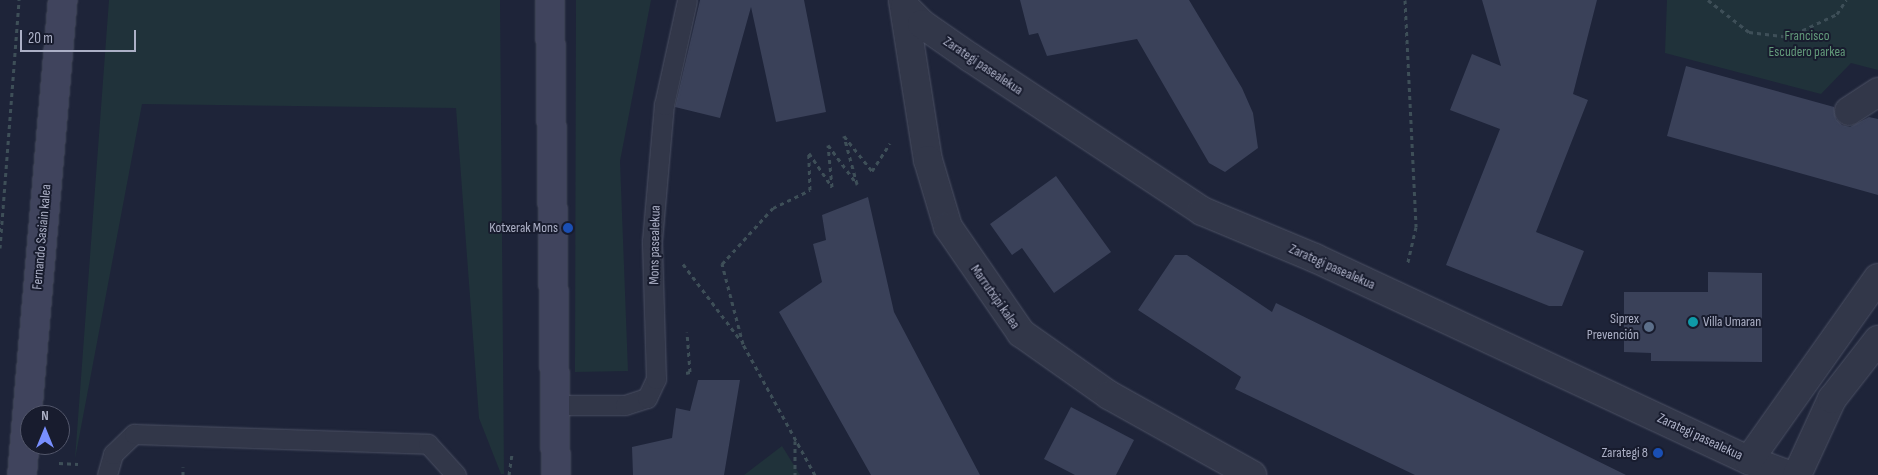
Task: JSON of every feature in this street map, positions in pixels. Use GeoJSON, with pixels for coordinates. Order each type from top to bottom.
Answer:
{"type":"FeatureCollection","features":[{"type":"Feature","properties":{"kind":"main road","name":"Fernando Sasiain kalea"},"geometry":{"type":"LineString","coordinates":[[22,475],[63,0]]}},
{"type":"Feature","properties":{"kind":"main road"},"geometry":{"type":"LineString","coordinates":[[550,0],[556,475]]}},
{"type":"Feature","properties":{"kind":"street","name":"Zarategi pasealekua"},"geometry":{"type":"LineString","coordinates":[[904,3],[922,24],[1202,211],[1400,297],[1770,470]]}},
{"type":"Feature","properties":{"kind":"street","name":"Marrutxipi kalea"},"geometry":{"type":"LineString","coordinates":[[904,3],[928,160],[948,227],[1021,333],[1109,396],[1252,475]]}},
{"type":"Feature","properties":{"kind":"street"},"geometry":{"type":"LineString","coordinates":[[1849,111],[1878,92]]}},
{"type":"Feature","properties":{"kind":"street"},"geometry":{"type":"LineString","coordinates":[[1770,470],[1878,278]]}},
{"type":"Feature","properties":{"kind":"street"},"geometry":{"type":"LineString","coordinates":[[1797,475],[1832,399],[1878,340]]}},
{"type":"Feature","properties":{"kind":"lane","name":"Mons pasealekua"},"geometry":{"type":"LineString","coordinates":[[656,379],[653,231],[664,106],[687,0]]}},
{"type":"Feature","properties":{"kind":"lane"},"geometry":{"type":"LineString","coordinates":[[555,405],[625,404],[647,398],[656,379]]}},
{"type":"Feature","properties":{"kind":"lane"},"geometry":{"type":"LineString","coordinates":[[107,475],[114,454],[134,434],[428,444],[456,475]]}},
{"type":"Feature","properties":{"kind":"path"},"geometry":{"type":"LineString","coordinates":[[0,248],[19,0]]}},
{"type":"Feature","properties":{"kind":"path"},"geometry":{"type":"LineString","coordinates":[[1400,297],[1416,227],[1404,0]]}},
{"type":"Feature","properties":{"kind":"path"},"geometry":{"type":"LineString","coordinates":[[1708,0],[1749,32],[1788,37],[1836,14],[1846,0]]}},
{"type":"Feature","properties":{"kind":"path"},"geometry":{"type":"LineString","coordinates":[[743,344],[722,264],[773,208],[810,190],[809,154],[832,187],[828,145],[857,184],[844,136],[872,171],[891,141]]}},
{"type":"Feature","properties":{"kind":"path"},"geometry":{"type":"LineString","coordinates":[[684,274],[683,264],[743,344],[815,475]]}},
{"type":"Feature","properties":{"kind":"path"},"geometry":{"type":"LineString","coordinates":[[656,379],[690,372],[687,323]]}},
{"type":"Feature","properties":{"kind":"path"},"geometry":{"type":"LineString","coordinates":[[795,440],[795,475]]}},
{"type":"Feature","properties":{"kind":"path"},"geometry":{"type":"LineString","coordinates":[[509,475],[512,453]]}},
{"type":"Feature","properties":{"kind":"path"},"geometry":{"type":"LineString","coordinates":[[183,468],[183,475]]}},
{"type":"Feature","properties":{"kind":"green space"},"geometry":{"type":"Polygon","coordinates":[[[109,0],[500,0],[504,474],[501,474],[479,418],[456,108],[142,104],[75,459],[109,0]]]}},
{"type":"Feature","properties":{"kind":"green space"},"geometry":{"type":"Polygon","coordinates":[[[576,0],[651,0],[620,161],[628,371],[575,372],[576,0]]]}},
{"type":"Feature","properties":{"kind":"green space","name":"Francisco Escudero parkea"},"geometry":{"type":"Polygon","coordinates":[[[1667,0],[1878,0],[1878,70],[1851,63],[1821,94],[1665,53],[1667,0]]]}},
{"type":"Feature","properties":{"kind":"green space"},"geometry":{"type":"Polygon","coordinates":[[[782,446],[800,475],[744,475],[782,446]]]}},
{"type":"Feature","properties":{"kind":"building"},"geometry":{"type":"Polygon","coordinates":[[[700,0],[804,0],[826,112],[776,122],[751,7],[720,118],[675,107],[700,0]]]}},
{"type":"Feature","properties":{"kind":"building"},"geometry":{"type":"Polygon","coordinates":[[[1020,0],[1189,0],[1242,88],[1253,113],[1258,148],[1225,172],[1209,163],[1137,39],[1047,56],[1038,33],[1029,35],[1020,0]]]}},
{"type":"Feature","properties":{"kind":"building"},"geometry":{"type":"Polygon","coordinates":[[[1482,0],[1597,0],[1573,94],[1588,100],[1536,232],[1584,251],[1562,306],[1549,306],[1446,265],[1500,129],[1450,110],[1472,54],[1501,66],[1482,0]]]}},
{"type":"Feature","properties":{"kind":"building"},"geometry":{"type":"Polygon","coordinates":[[[1686,66],[1834,107],[1836,119],[1842,125],[1850,127],[1869,117],[1878,119],[1878,195],[1667,136],[1686,66]]]}},
{"type":"Feature","properties":{"kind":"building"},"geometry":{"type":"Polygon","coordinates":[[[1056,176],[1111,252],[1054,293],[1022,248],[1012,255],[990,224],[1056,176]]]}},
{"type":"Feature","properties":{"kind":"building"},"geometry":{"type":"Polygon","coordinates":[[[868,197],[894,312],[980,475],[871,475],[779,312],[822,282],[813,244],[826,240],[822,215],[868,197]]]}},
{"type":"Feature","properties":{"kind":"building"},"geometry":{"type":"Polygon","coordinates":[[[1175,255],[1187,255],[1272,312],[1276,303],[1626,475],[1415,475],[1235,389],[1241,377],[1138,310],[1175,255]]]}},
{"type":"Feature","properties":{"kind":"building","name":"Villa Umaran"},"geometry":{"type":"Polygon","coordinates":[[[1708,272],[1762,273],[1762,362],[1651,361],[1651,353],[1624,352],[1624,292],[1708,292],[1708,272]]]}},
{"type":"Feature","properties":{"kind":"building"},"geometry":{"type":"Polygon","coordinates":[[[698,380],[740,380],[724,475],[633,475],[632,447],[672,438],[676,408],[690,411],[698,380]]]}},
{"type":"Feature","properties":{"kind":"building"},"geometry":{"type":"Polygon","coordinates":[[[1071,407],[1134,440],[1116,475],[1075,475],[1044,459],[1071,407]]]}},
{"type":"Feature","properties":{"kind":"place","name":"Kotxerak Mons"},"geometry":{"type":"Point","coordinates":[568,228]}},
{"type":"Feature","properties":{"kind":"place","name":"Villa Umaran"},"geometry":{"type":"Point","coordinates":[1693,322]}},
{"type":"Feature","properties":{"kind":"place","name":"Siprex Prevención"},"geometry":{"type":"Point","coordinates":[1649,327]}},
{"type":"Feature","properties":{"kind":"place","name":"Zarategi 8"},"geometry":{"type":"Point","coordinates":[1658,453]}}]}
